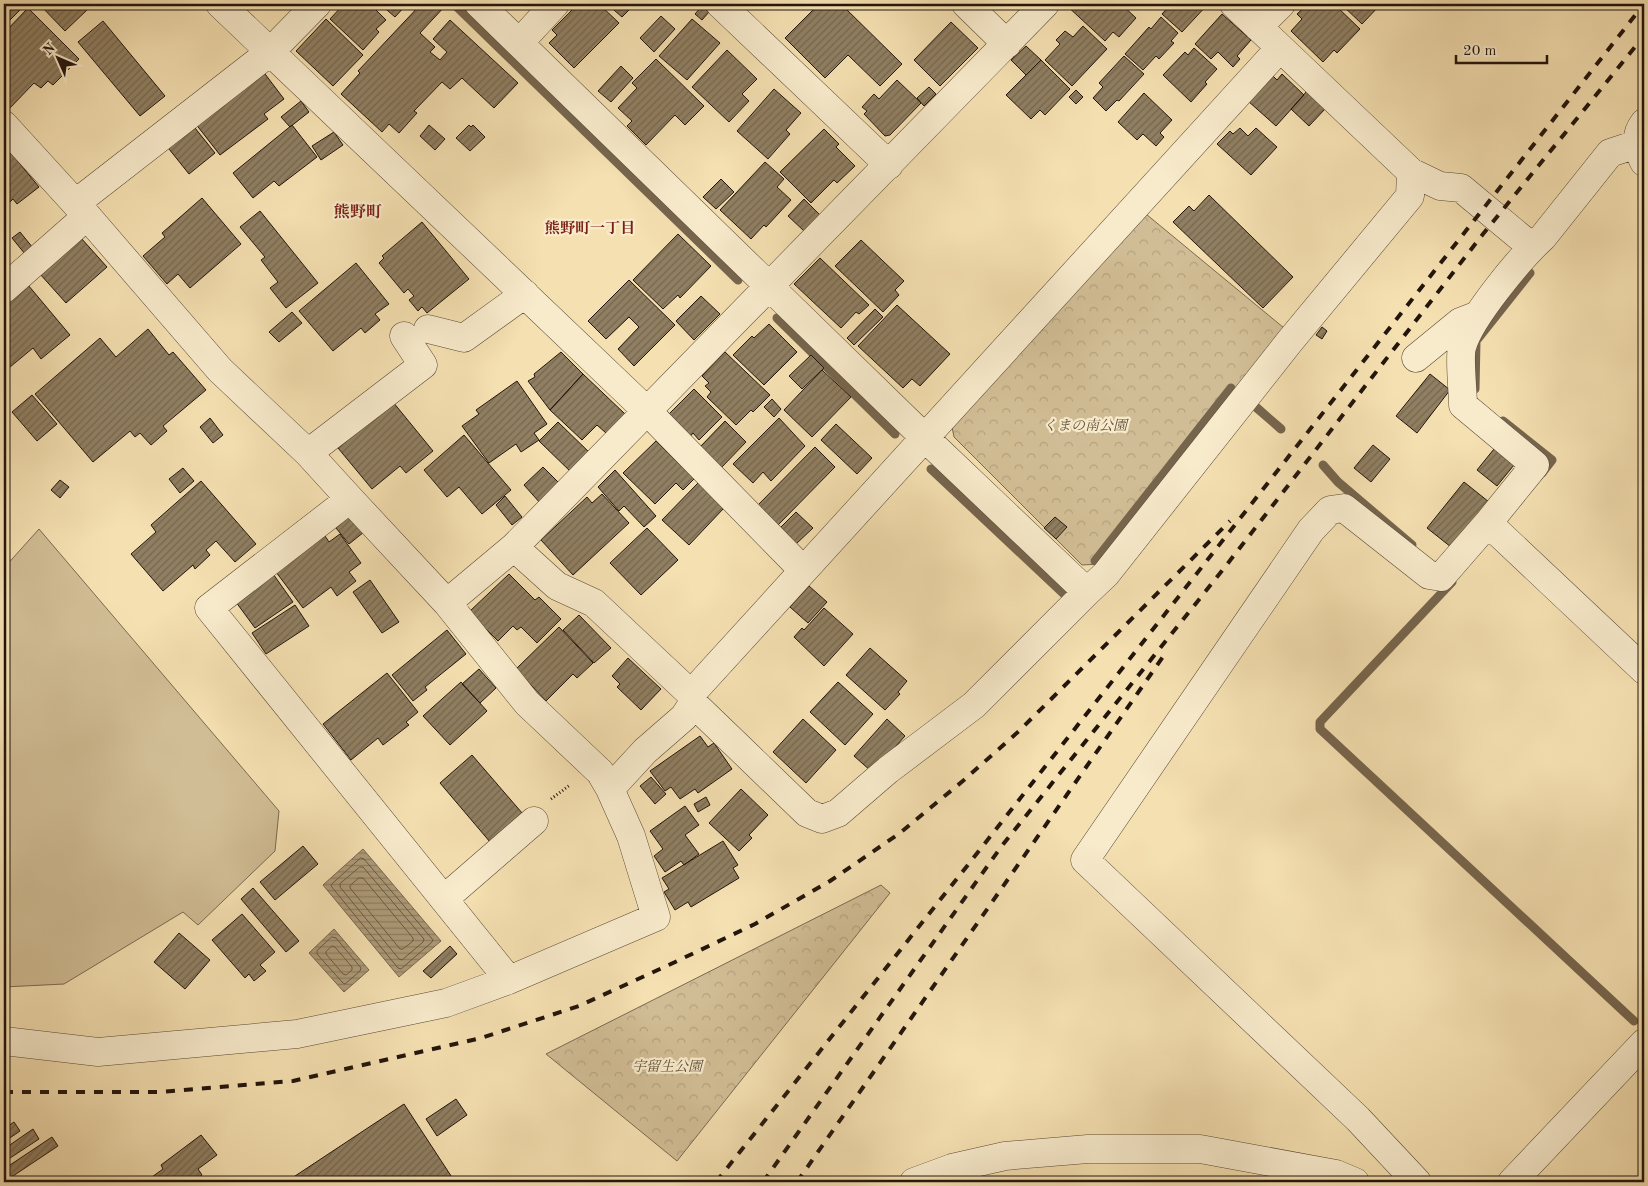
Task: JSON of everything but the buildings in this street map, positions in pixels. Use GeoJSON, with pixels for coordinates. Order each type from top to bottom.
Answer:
{"type":"FeatureCollection","features":[{"type":"Feature","properties":{"kind":"street"},"geometry":{"type":"LineString","coordinates":[[220,4],[647,411],[803,570]]}},
{"type":"Feature","properties":{"kind":"street"},"geometry":{"type":"LineString","coordinates":[[4,289],[81,210],[270,52],[317,4]]}},
{"type":"Feature","properties":{"kind":"street"},"geometry":{"type":"LineString","coordinates":[[479,4],[925,438],[1087,592]]}},
{"type":"Feature","properties":{"kind":"street"},"geometry":{"type":"LineString","coordinates":[[520,43],[555,4]]}},
{"type":"Feature","properties":{"kind":"street"},"geometry":{"type":"LineString","coordinates":[[720,4],[889,166]]}},
{"type":"Feature","properties":{"kind":"street"},"geometry":{"type":"LineString","coordinates":[[966,4],[1007,44]]}},
{"type":"Feature","properties":{"kind":"street"},"geometry":{"type":"LineString","coordinates":[[447,603],[514,547],[1046,4]]}},
{"type":"Feature","properties":{"kind":"street"},"geometry":{"type":"LineString","coordinates":[[1234,4],[1411,172],[1440,186],[1461,188],[1532,247]]}},
{"type":"Feature","properties":{"kind":"street"},"geometry":{"type":"LineString","coordinates":[[1258,27],[1281,4]]}},
{"type":"Feature","properties":{"kind":"street"},"geometry":{"type":"LineString","coordinates":[[610,789],[644,750],[684,717],[692,698],[803,570],[1280,48]]}},
{"type":"Feature","properties":{"kind":"street"},"geometry":{"type":"LineString","coordinates":[[4,126],[81,210],[220,370],[308,454],[447,603],[526,703],[600,772],[610,789],[631,836],[656,917],[509,980],[446,1003],[297,1034],[98,1052],[4,1041]]}},
{"type":"Feature","properties":{"kind":"street"},"geometry":{"type":"LineString","coordinates":[[1417,1182],[1358,1119],[1085,860],[1311,530],[1330,510],[1344,508],[1430,575],[1441,577],[1488,523],[1535,464],[1463,404],[1461,349],[1478,315],[1532,247],[1544,237],[1610,153],[1642,143]]}},
{"type":"Feature","properties":{"kind":"street"},"geometry":{"type":"LineString","coordinates":[[514,547],[557,586],[594,603],[807,813],[822,819],[838,813],[888,770],[974,705],[1106,574],[1290,341],[1410,196],[1411,172]]}},
{"type":"Feature","properties":{"kind":"street"},"geometry":{"type":"LineString","coordinates":[[308,454],[423,366],[416,332],[464,338],[525,294]]}},
{"type":"Feature","properties":{"kind":"street"},"geometry":{"type":"LineString","coordinates":[[1416,358],[1460,322],[1478,315]]}},
{"type":"Feature","properties":{"kind":"street"},"geometry":{"type":"LineString","coordinates":[[350,499],[209,608],[509,980]]}},
{"type":"Feature","properties":{"kind":"street"},"geometry":{"type":"LineString","coordinates":[[1488,523],[1644,670]]}},
{"type":"Feature","properties":{"kind":"street"},"geometry":{"type":"LineString","coordinates":[[444,899],[534,821]]}},
{"type":"Feature","properties":{"kind":"street"},"geometry":{"type":"LineString","coordinates":[[1512,1182],[1641,1052]]}},
{"type":"Feature","properties":{"kind":"street"},"geometry":{"type":"LineString","coordinates":[[914,1182],[952,1168],[1005,1156],[1088,1148],[1200,1149],[1336,1174],[1355,1182]]}},
{"type":"Feature","properties":{"kind":"path"},"geometry":{"type":"LineString","coordinates":[[534,821],[543,804],[595,767]]}},
{"type":"Feature","properties":{"kind":"green space","name":"くまの南公園"},"geometry":{"type":"Polygon","coordinates":[[[1146,214],[1284,328],[1101,564],[1082,565],[954,437],[952,427],[1146,214]]]}},
{"type":"Feature","properties":{"kind":"green space"},"geometry":{"type":"Polygon","coordinates":[[[39,529],[279,811],[275,851],[198,925],[183,912],[64,984],[4,987],[4,568],[39,529]]]}},
{"type":"Feature","properties":{"kind":"green space","name":"宇留生公園"},"geometry":{"type":"Polygon","coordinates":[[[881,885],[890,893],[677,1161],[546,1054],[881,885]]]}},
{"type":"Feature","properties":{"kind":"water"},"geometry":{"type":"Polygon","coordinates":[[[363,849],[441,941],[399,977],[323,885],[363,849]]]}},
{"type":"Feature","properties":{"kind":"water"},"geometry":{"type":"Polygon","coordinates":[[[334,929],[369,970],[344,992],[309,953],[334,929]]]}},
{"type":"Feature","properties":{"kind":"waterway"},"geometry":{"type":"LineString","coordinates":[[454,4],[738,280]]}},
{"type":"Feature","properties":{"kind":"waterway"},"geometry":{"type":"LineString","coordinates":[[1475,389],[1476,341],[1530,273]]}},
{"type":"Feature","properties":{"kind":"waterway"},"geometry":{"type":"LineString","coordinates":[[777,318],[895,434]]}},
{"type":"Feature","properties":{"kind":"waterway"},"geometry":{"type":"LineString","coordinates":[[1095,561],[1231,388]]}},
{"type":"Feature","properties":{"kind":"waterway"},"geometry":{"type":"LineString","coordinates":[[1257,408],[1281,429]]}},
{"type":"Feature","properties":{"kind":"waterway"},"geometry":{"type":"LineString","coordinates":[[1503,421],[1552,460],[1542,473]]}},
{"type":"Feature","properties":{"kind":"waterway"},"geometry":{"type":"LineString","coordinates":[[1323,465],[1338,482],[1412,545]]}},
{"type":"Feature","properties":{"kind":"waterway"},"geometry":{"type":"LineString","coordinates":[[931,469],[1064,594]]}},
{"type":"Feature","properties":{"kind":"waterway"},"geometry":{"type":"LineString","coordinates":[[1452,582],[1320,722],[1320,729],[1634,1021]]}},
{"type":"Feature","properties":{"kind":"railway"},"geometry":{"type":"LineString","coordinates":[[716,1182],[971,861],[1644,4]]}},
{"type":"Feature","properties":{"kind":"railway"},"geometry":{"type":"LineString","coordinates":[[763,1182],[1001,847],[1225,567],[1483,234],[1644,36]]}},
{"type":"Feature","properties":{"kind":"railway"},"geometry":{"type":"LineString","coordinates":[[4,1092],[160,1092],[293,1081],[481,1038],[579,1006],[673,963],[755,924],[830,881],[900,833],[1019,731],[1230,521]]}},
{"type":"Feature","properties":{"kind":"railway"},"geometry":{"type":"LineString","coordinates":[[797,1182],[1167,651]]}},
{"type":"Feature","properties":{"kind":"district","name":"熊野町"},"geometry":{"type":"Point","coordinates":[358,213]}},
{"type":"Feature","properties":{"kind":"district","name":"熊野町一丁目"},"geometry":{"type":"Point","coordinates":[590,229]}}]}
